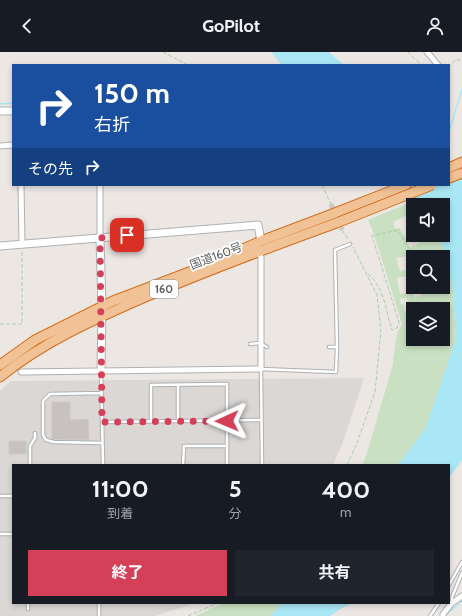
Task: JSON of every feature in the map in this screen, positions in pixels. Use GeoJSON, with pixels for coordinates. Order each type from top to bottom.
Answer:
{"type":"FeatureCollection","features":[{"type":"Feature","properties":{"kind":"highway"},"geometry":{"type":"LineString","coordinates":[[450,168],[462,162]]}},
{"type":"Feature","properties":{"kind":"highway"},"geometry":{"type":"LineString","coordinates":[[450,178],[462,173]]}},
{"type":"Feature","properties":{"kind":"highway","name":"160"},"geometry":{"type":"LineString","coordinates":[[339,222],[404,186]]}},
{"type":"Feature","properties":{"kind":"highway","name":"160"},"geometry":{"type":"LineString","coordinates":[[339,222],[429,186]]}},
{"type":"Feature","properties":{"kind":"highway","name":"国道160号"},"geometry":{"type":"LineString","coordinates":[[0,364],[35,340],[119,299],[200,268],[261,241],[339,222]]}},
{"type":"Feature","properties":{"kind":"highway","name":"国道160号"},"geometry":{"type":"LineString","coordinates":[[0,377],[32,353],[101,317],[176,284],[339,222]]}},
{"type":"Feature","properties":{"kind":"street"},"geometry":{"type":"LineString","coordinates":[[427,52],[437,64]]}},
{"type":"Feature","properties":{"kind":"street"},"geometry":{"type":"LineString","coordinates":[[0,111],[12,111]]}},
{"type":"Feature","properties":{"kind":"street"},"geometry":{"type":"LineString","coordinates":[[0,146],[12,144]]}},
{"type":"Feature","properties":{"kind":"street"},"geometry":{"type":"LineString","coordinates":[[21,186],[22,244]]}},
{"type":"Feature","properties":{"kind":"street"},"geometry":{"type":"LineString","coordinates":[[100,186],[102,307],[101,371]]}},
{"type":"Feature","properties":{"kind":"street"},"geometry":{"type":"LineString","coordinates":[[0,246],[258,225],[261,241]]}},
{"type":"Feature","properties":{"kind":"street"},"geometry":{"type":"LineString","coordinates":[[21,372],[261,369],[261,257],[258,252]]}},
{"type":"Feature","properties":{"kind":"street"},"geometry":{"type":"LineString","coordinates":[[442,615],[452,603],[462,596]]}},
{"type":"Feature","properties":{"kind":"lane"},"geometry":{"type":"LineString","coordinates":[[262,464],[261,369],[336,372],[335,250],[350,244]]}},
{"type":"Feature","properties":{"kind":"lane"},"geometry":{"type":"LineString","coordinates":[[250,344],[260,344],[267,347]]}},
{"type":"Feature","properties":{"kind":"lane"},"geometry":{"type":"LineString","coordinates":[[329,347],[336,347]]}},
{"type":"Feature","properties":{"kind":"lane"},"geometry":{"type":"LineString","coordinates":[[101,371],[103,464]]}},
{"type":"Feature","properties":{"kind":"lane"},"geometry":{"type":"LineString","coordinates":[[151,421],[151,385],[227,384],[227,464]]}},
{"type":"Feature","properties":{"kind":"lane"},"geometry":{"type":"LineString","coordinates":[[178,385],[178,421]]}},
{"type":"Feature","properties":{"kind":"lane"},"geometry":{"type":"LineString","coordinates":[[101,393],[50,394],[42,404],[42,434],[46,440],[54,442],[102,443]]}},
{"type":"Feature","properties":{"kind":"lane"},"geometry":{"type":"LineString","coordinates":[[102,422],[261,420]]}},
{"type":"Feature","properties":{"kind":"lane"},"geometry":{"type":"LineString","coordinates":[[30,464],[30,446],[35,438],[35,433]]}},
{"type":"Feature","properties":{"kind":"lane"},"geometry":{"type":"LineString","coordinates":[[183,464],[184,446],[227,446]]}},
{"type":"Feature","properties":{"kind":"lane"},"geometry":{"type":"LineString","coordinates":[[0,496],[12,496]]}},
{"type":"Feature","properties":{"kind":"lane"},"geometry":{"type":"LineString","coordinates":[[0,534],[12,534]]}},
{"type":"Feature","properties":{"kind":"lane"},"geometry":{"type":"LineString","coordinates":[[450,583],[462,562]]}},
{"type":"Feature","properties":{"kind":"lane"},"geometry":{"type":"LineString","coordinates":[[452,603],[452,597],[462,573]]}},
{"type":"Feature","properties":{"kind":"lane"},"geometry":{"type":"LineString","coordinates":[[28,604],[28,609]]}},
{"type":"Feature","properties":{"kind":"lane"},"geometry":{"type":"LineString","coordinates":[[99,615],[100,604]]}},
{"type":"Feature","properties":{"kind":"lane"},"geometry":{"type":"LineString","coordinates":[[430,616],[438,604]]}},
{"type":"Feature","properties":{"kind":"path"},"geometry":{"type":"LineString","coordinates":[[163,52],[186,64]]}},
{"type":"Feature","properties":{"kind":"path"},"geometry":{"type":"LineString","coordinates":[[408,52],[421,64]]}},
{"type":"Feature","properties":{"kind":"path"},"geometry":{"type":"LineString","coordinates":[[450,67],[456,59],[462,61]]}},
{"type":"Feature","properties":{"kind":"path"},"geometry":{"type":"LineString","coordinates":[[322,186],[331,204]]}},
{"type":"Feature","properties":{"kind":"path"},"geometry":{"type":"LineString","coordinates":[[339,222],[350,244],[356,251],[377,295],[380,331],[375,392],[347,464]]}},
{"type":"Feature","properties":{"kind":"path"},"geometry":{"type":"LineString","coordinates":[[367,274],[373,278],[380,290],[392,330],[397,328],[399,322],[372,236],[398,230],[409,249]]}},
{"type":"Feature","properties":{"kind":"path"},"geometry":{"type":"LineString","coordinates":[[0,324],[22,324],[22,244]]}},
{"type":"Feature","properties":{"kind":"path"},"geometry":{"type":"LineString","coordinates":[[188,616],[216,604]]}},
{"type":"Feature","properties":{"kind":"shaded area"},"geometry":{"type":"Polygon","coordinates":[[[364,378],[343,442],[333,464],[12,464],[12,604],[192,604],[155,616],[0,616],[0,391],[11,381],[364,378]]]}},
{"type":"Feature","properties":{"kind":"green space"},"geometry":{"type":"Polygon","coordinates":[[[406,204],[406,216],[393,222],[395,229],[400,228],[406,242],[410,247],[420,242],[441,242],[444,250],[406,250],[406,256],[396,258],[400,271],[406,270],[406,276],[397,278],[400,294],[413,294],[414,297],[421,296],[421,294],[450,294],[450,276],[453,291],[456,339],[425,429],[399,464],[362,464],[392,368],[397,333],[402,324],[374,234],[368,220],[406,204]]]}},
{"type":"Feature","properties":{"kind":"green space"},"geometry":{"type":"Polygon","coordinates":[[[222,604],[281,605],[271,616],[195,616],[222,604]]]}},
{"type":"Feature","properties":{"kind":"water"},"geometry":{"type":"Polygon","coordinates":[[[271,52],[329,52],[343,64],[281,64],[271,52]]]}},
{"type":"Feature","properties":{"kind":"water"},"geometry":{"type":"Polygon","coordinates":[[[450,160],[462,174],[462,460],[450,477],[450,464],[399,464],[425,429],[456,339],[453,291],[450,276],[450,250],[444,250],[441,242],[450,242],[450,198],[414,198],[405,186],[450,186],[450,160]]]}},
{"type":"Feature","properties":{"kind":"water"},"geometry":{"type":"Polygon","coordinates":[[[278,604],[352,604],[330,616],[271,616],[280,606],[278,604]]]}},
{"type":"Feature","properties":{"kind":"building"},"geometry":{"type":"Polygon","coordinates":[[[52,402],[70,402],[70,420],[88,419],[89,440],[52,439],[52,402]]]}},
{"type":"Feature","properties":{"kind":"building"},"geometry":{"type":"Polygon","coordinates":[[[9,441],[26,441],[26,454],[9,454],[9,441]]]}},
{"type":"Feature","properties":{"kind":"waterway"},"geometry":{"type":"LineString","coordinates":[[450,129],[462,89]]}},
{"type":"Feature","properties":{"kind":"waterway"},"geometry":{"type":"LineString","coordinates":[[0,104],[12,103]]}},
{"type":"Feature","properties":{"kind":"waterway"},"geometry":{"type":"LineString","coordinates":[[445,616],[462,601]]}},
{"type":"Feature","properties":{"kind":"tunnel"},"geometry":{"type":"LineString","coordinates":[[331,204],[335,214]]}},
{"type":"Feature","properties":{"kind":"tunnel"},"geometry":{"type":"LineString","coordinates":[[338,221],[342,230]]}},
{"type":"Feature","properties":{"kind":"route"},"geometry":{"type":"LineString","coordinates":[[127,235],[100,238],[102,307],[102,422],[227,421]]}}]}
